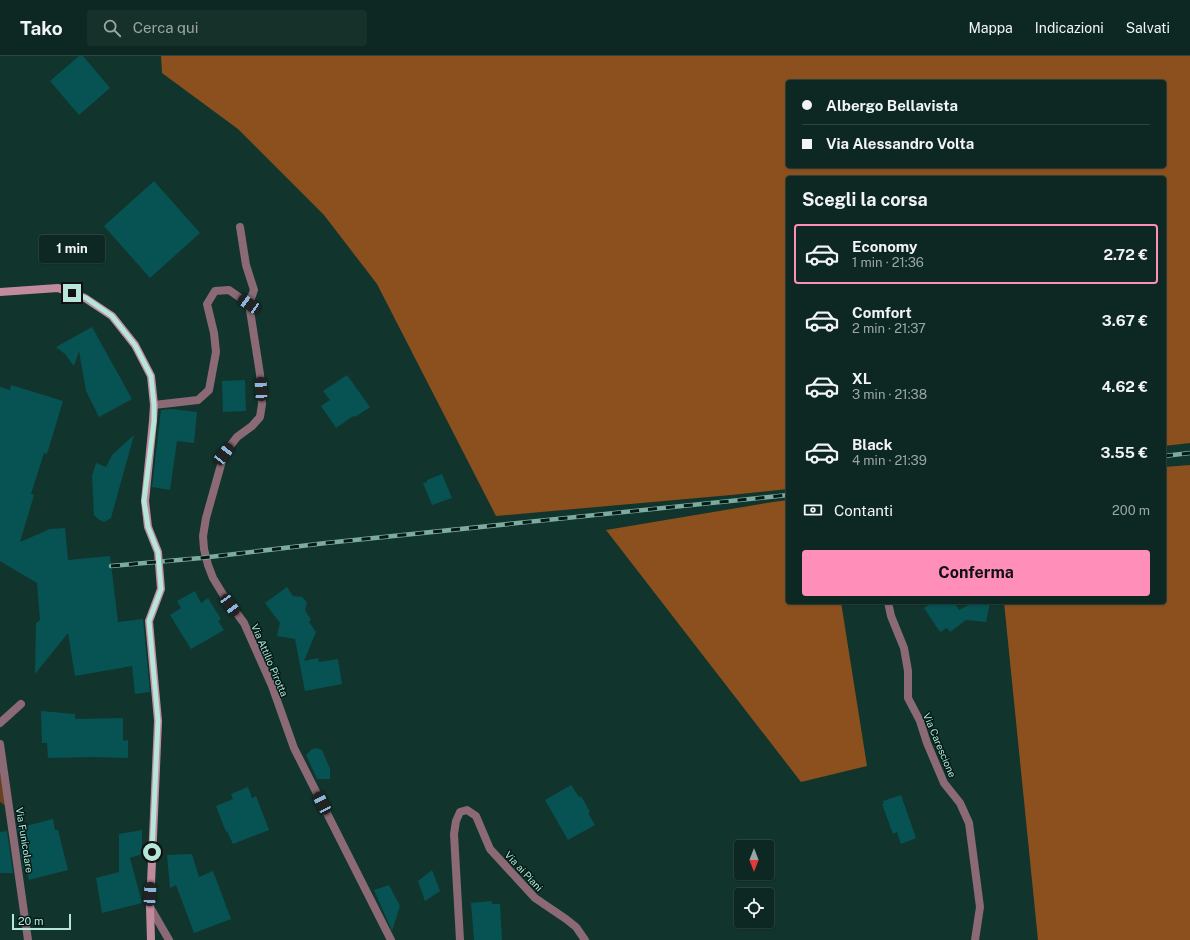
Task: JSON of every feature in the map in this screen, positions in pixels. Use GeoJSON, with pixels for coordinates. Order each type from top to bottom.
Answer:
{"type":"FeatureCollection","features":[{"type":"Feature","properties":{"kind":"street","name":"Via Attilio Pirotta"},"geometry":{"type":"LineString","coordinates":[[240,227],[246,266],[254,290],[249,304],[260,374],[262,404],[260,418],[237,438],[224,454],[206,518],[203,536],[204,549],[208,565],[214,578],[224,596],[244,623],[272,686],[294,748],[391,940]]}},
{"type":"Feature","properties":{"kind":"street"},"geometry":{"type":"LineString","coordinates":[[0,292],[58,288],[86,298],[112,316],[135,345],[151,376],[154,421],[144,501],[148,527],[158,552],[161,589],[149,621],[158,721],[150,908],[151,940]]}},
{"type":"Feature","properties":{"kind":"street"},"geometry":{"type":"LineString","coordinates":[[154,405],[198,400],[209,390],[216,352],[214,333],[207,304],[215,291],[229,290],[249,304]]}},
{"type":"Feature","properties":{"kind":"street","name":"Via Carescione"},"geometry":{"type":"LineString","coordinates":[[888,604],[891,616],[904,648],[908,671],[908,698],[920,721],[927,743],[944,783],[960,803],[969,823],[980,907],[975,940]]}},
{"type":"Feature","properties":{"kind":"street"},"geometry":{"type":"LineString","coordinates":[[0,723],[21,704]]}},
{"type":"Feature","properties":{"kind":"street","name":"Via Funicolare"},"geometry":{"type":"LineString","coordinates":[[0,744],[28,940]]}},
{"type":"Feature","properties":{"kind":"street","name":"Via ai Piani"},"geometry":{"type":"LineString","coordinates":[[460,940],[454,834],[456,821],[460,812],[467,810],[476,816],[490,849],[535,898],[566,919],[576,928],[585,940]]}},
{"type":"Feature","properties":{"kind":"street"},"geometry":{"type":"LineString","coordinates":[[150,908],[169,940]]}},
{"type":"Feature","properties":{"kind":"shaded area"},"geometry":{"type":"Polygon","coordinates":[[[161,56],[1190,56],[1190,443],[1166,446],[1166,176],[786,176],[786,489],[496,516],[377,284],[324,215],[238,129],[162,73],[161,56]]]}},
{"type":"Feature","properties":{"kind":"shaded area"},"geometry":{"type":"Polygon","coordinates":[[[1190,465],[1190,940],[1038,940],[1004,604],[1166,604],[1166,467],[1190,465]]]}},
{"type":"Feature","properties":{"kind":"shaded area"},"geometry":{"type":"Polygon","coordinates":[[[786,500],[786,604],[841,604],[867,766],[801,782],[606,530],[786,500]]]}},
{"type":"Feature","properties":{"kind":"shaded area"},"geometry":{"type":"Polygon","coordinates":[[[0,771],[6,806],[0,802],[0,771]]]}},
{"type":"Feature","properties":{"kind":"building"},"geometry":{"type":"Polygon","coordinates":[[[79,56],[83,56],[110,88],[79,115],[50,81],[79,56]]]}},
{"type":"Feature","properties":{"kind":"building"},"geometry":{"type":"Polygon","coordinates":[[[154,181],[200,233],[150,278],[104,226],[154,181]]]}},
{"type":"Feature","properties":{"kind":"building"},"geometry":{"type":"Polygon","coordinates":[[[92,327],[132,399],[99,417],[86,391],[79,351],[74,366],[65,354],[56,347],[92,327]]]}},
{"type":"Feature","properties":{"kind":"building"},"geometry":{"type":"Polygon","coordinates":[[[347,375],[370,407],[355,417],[353,416],[336,428],[321,406],[330,400],[323,391],[347,375]]]}},
{"type":"Feature","properties":{"kind":"building"},"geometry":{"type":"Polygon","coordinates":[[[245,380],[246,411],[223,412],[222,381],[245,380]]]}},
{"type":"Feature","properties":{"kind":"building"},"geometry":{"type":"Polygon","coordinates":[[[11,385],[63,401],[47,454],[44,453],[31,494],[34,495],[20,542],[50,529],[65,528],[68,560],[110,556],[118,622],[143,619],[150,692],[135,694],[132,666],[75,676],[68,633],[35,674],[36,623],[40,620],[37,583],[0,561],[0,387],[10,390],[11,385]]]}},
{"type":"Feature","properties":{"kind":"building"},"geometry":{"type":"Polygon","coordinates":[[[172,409],[197,412],[194,443],[177,441],[170,490],[152,487],[161,410],[172,409]]]}},
{"type":"Feature","properties":{"kind":"building"},"geometry":{"type":"Polygon","coordinates":[[[134,435],[111,518],[104,522],[94,515],[92,476],[96,463],[106,467],[112,455],[134,435]]]}},
{"type":"Feature","properties":{"kind":"building"},"geometry":{"type":"Polygon","coordinates":[[[442,474],[452,498],[432,505],[423,483],[442,474]]]}},
{"type":"Feature","properties":{"kind":"building"},"geometry":{"type":"Polygon","coordinates":[[[287,587],[293,596],[302,597],[307,602],[305,610],[311,620],[309,622],[316,632],[304,661],[318,658],[319,662],[338,659],[342,684],[305,691],[295,639],[277,636],[280,623],[265,603],[287,587]]]}},
{"type":"Feature","properties":{"kind":"building"},"geometry":{"type":"Polygon","coordinates":[[[195,591],[201,603],[208,598],[221,619],[218,621],[224,630],[191,649],[170,615],[181,608],[177,601],[195,591]]]}},
{"type":"Feature","properties":{"kind":"building"},"geometry":{"type":"Polygon","coordinates":[[[930,604],[955,604],[959,610],[970,604],[990,604],[986,622],[966,620],[950,632],[947,628],[940,632],[924,608],[930,604]]]}},
{"type":"Feature","properties":{"kind":"building"},"geometry":{"type":"Polygon","coordinates":[[[41,711],[75,714],[75,719],[123,718],[123,741],[128,740],[128,758],[48,758],[47,743],[42,743],[41,711]]]}},
{"type":"Feature","properties":{"kind":"building"},"geometry":{"type":"Polygon","coordinates":[[[316,748],[322,750],[330,769],[330,779],[317,779],[306,755],[312,749],[316,748]]]}},
{"type":"Feature","properties":{"kind":"building"},"geometry":{"type":"Polygon","coordinates":[[[571,785],[579,797],[581,796],[595,825],[568,840],[545,800],[571,785]]]}},
{"type":"Feature","properties":{"kind":"building"},"geometry":{"type":"Polygon","coordinates":[[[248,787],[252,798],[256,796],[269,830],[233,844],[227,831],[226,832],[216,806],[233,799],[231,794],[248,787]]]}},
{"type":"Feature","properties":{"kind":"building"},"geometry":{"type":"Polygon","coordinates":[[[901,795],[916,838],[901,844],[897,832],[893,834],[882,804],[884,804],[883,801],[901,795]]]}},
{"type":"Feature","properties":{"kind":"building"},"geometry":{"type":"Polygon","coordinates":[[[53,819],[55,830],[58,830],[68,870],[29,880],[26,868],[23,868],[18,828],[53,819]]]}},
{"type":"Feature","properties":{"kind":"building"},"geometry":{"type":"Polygon","coordinates":[[[142,830],[142,854],[130,858],[142,903],[102,913],[96,878],[119,872],[119,834],[142,830]]]}},
{"type":"Feature","properties":{"kind":"building"},"geometry":{"type":"Polygon","coordinates":[[[7,831],[13,873],[0,873],[0,832],[7,831]]]}},
{"type":"Feature","properties":{"kind":"building"},"geometry":{"type":"Polygon","coordinates":[[[192,854],[199,877],[213,871],[231,919],[194,933],[176,885],[170,888],[167,855],[192,854]]]}},
{"type":"Feature","properties":{"kind":"building"},"geometry":{"type":"Polygon","coordinates":[[[432,870],[440,891],[425,901],[418,881],[432,870]]]}},
{"type":"Feature","properties":{"kind":"building"},"geometry":{"type":"Polygon","coordinates":[[[389,885],[400,906],[392,931],[374,890],[389,885]]]}},
{"type":"Feature","properties":{"kind":"building"},"geometry":{"type":"Polygon","coordinates":[[[492,901],[492,904],[500,904],[502,940],[474,940],[471,903],[492,901]]]}},
{"type":"Feature","properties":{"kind":"railway"},"geometry":{"type":"LineString","coordinates":[[1166,456],[1190,453]]}},
{"type":"Feature","properties":{"kind":"railway"},"geometry":{"type":"LineString","coordinates":[[111,566],[201,558],[326,543],[786,495]]}},
{"type":"Feature","properties":{"kind":"route"},"geometry":{"type":"LineString","coordinates":[[72,293],[86,298],[112,316],[135,345],[151,376],[154,421],[144,501],[148,527],[158,552],[161,589],[149,621],[158,721],[152,852]]}}]}
